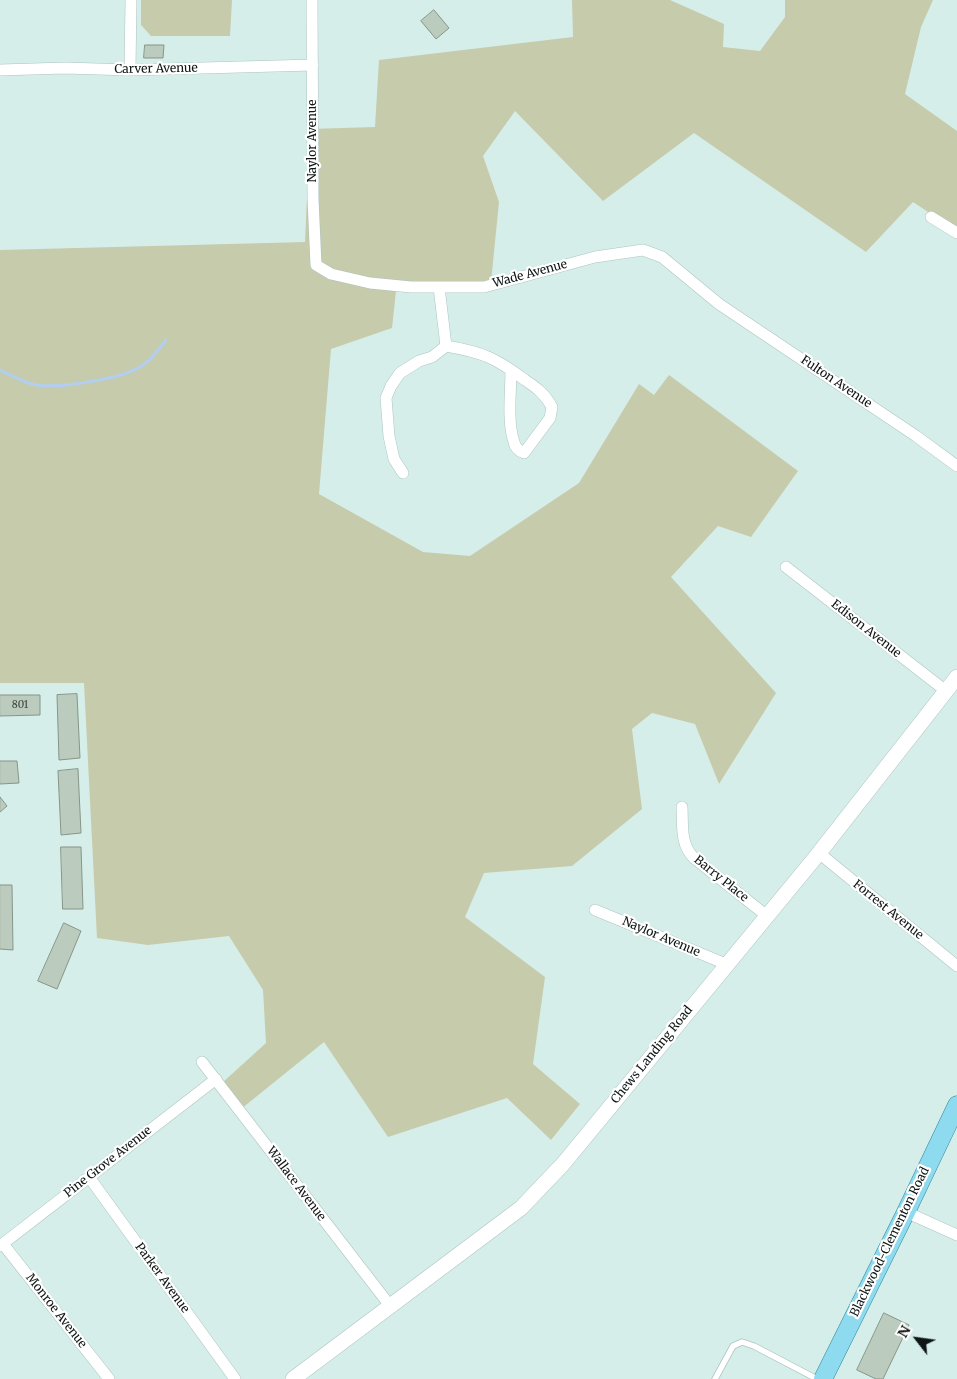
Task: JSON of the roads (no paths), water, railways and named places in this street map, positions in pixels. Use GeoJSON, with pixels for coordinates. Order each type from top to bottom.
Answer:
{"type":"FeatureCollection","features":[{"type":"Feature","properties":{"kind":"main road","name":"Blackwood-Clementon Road"},"geometry":{"type":"LineString","coordinates":[[825,1378],[956,1107]]}},
{"type":"Feature","properties":{"kind":"street"},"geometry":{"type":"LineString","coordinates":[[130,70],[131,0]]}},
{"type":"Feature","properties":{"kind":"street","name":"Naylor Avenue"},"geometry":{"type":"LineString","coordinates":[[312,0],[313,199],[316,265],[331,274]]}},
{"type":"Feature","properties":{"kind":"street","name":"Carver Avenue"},"geometry":{"type":"LineString","coordinates":[[0,70],[65,68],[130,70],[313,64]]}},
{"type":"Feature","properties":{"kind":"street"},"geometry":{"type":"LineString","coordinates":[[931,217],[957,233]]}},
{"type":"Feature","properties":{"kind":"street","name":"Wade Avenue"},"geometry":{"type":"LineString","coordinates":[[331,274],[370,283],[411,287],[484,287],[595,257],[643,250],[662,257],[713,299]]}},
{"type":"Feature","properties":{"kind":"street"},"geometry":{"type":"LineString","coordinates":[[439,287],[446,346]]}},
{"type":"Feature","properties":{"kind":"street","name":"Fulton Avenue"},"geometry":{"type":"LineString","coordinates":[[713,299],[916,436],[957,466]]}},
{"type":"Feature","properties":{"kind":"street"},"geometry":{"type":"LineString","coordinates":[[402,473],[394,458],[389,436],[386,398],[390,386],[400,373],[419,361],[432,357],[446,346],[472,350],[501,362],[546,395],[552,407],[550,418],[524,453],[518,451],[514,444],[511,428],[511,370]]}},
{"type":"Feature","properties":{"kind":"street","name":"Edison Avenue"},"geometry":{"type":"LineString","coordinates":[[786,567],[946,691]]}},
{"type":"Feature","properties":{"kind":"street","name":"Chews Landing Road"},"geometry":{"type":"LineString","coordinates":[[293,1379],[522,1208],[563,1164],[819,853],[957,677]]}},
{"type":"Feature","properties":{"kind":"street","name":"Barry Place"},"geometry":{"type":"LineString","coordinates":[[682,807],[684,843],[687,851],[767,916]]}},
{"type":"Feature","properties":{"kind":"street","name":"Forrest Avenue"},"geometry":{"type":"LineString","coordinates":[[819,853],[957,966]]}},
{"type":"Feature","properties":{"kind":"street","name":"Naylor Avenue"},"geometry":{"type":"LineString","coordinates":[[595,910],[726,964]]}},
{"type":"Feature","properties":{"kind":"street","name":"Wallace Avenue"},"geometry":{"type":"LineString","coordinates":[[202,1062],[390,1306]]}},
{"type":"Feature","properties":{"kind":"street","name":"Pine Grove Avenue"},"geometry":{"type":"LineString","coordinates":[[2,1245],[216,1079]]}},
{"type":"Feature","properties":{"kind":"street","name":"Parker Avenue"},"geometry":{"type":"LineString","coordinates":[[89,1177],[235,1379]]}},
{"type":"Feature","properties":{"kind":"street"},"geometry":{"type":"LineString","coordinates":[[906,1212],[957,1235]]}},
{"type":"Feature","properties":{"kind":"street","name":"Monroe Avenue"},"geometry":{"type":"LineString","coordinates":[[2,1245],[109,1379]]}},
{"type":"Feature","properties":{"kind":"lane"},"geometry":{"type":"LineString","coordinates":[[715,1379],[733,1346],[742,1342],[825,1378]]}},
{"type":"Feature","properties":{"kind":"waterway"},"geometry":{"type":"LineString","coordinates":[[0,370],[32,384],[55,386],[87,382],[118,376],[140,367],[151,358],[166,340]]}}]}
